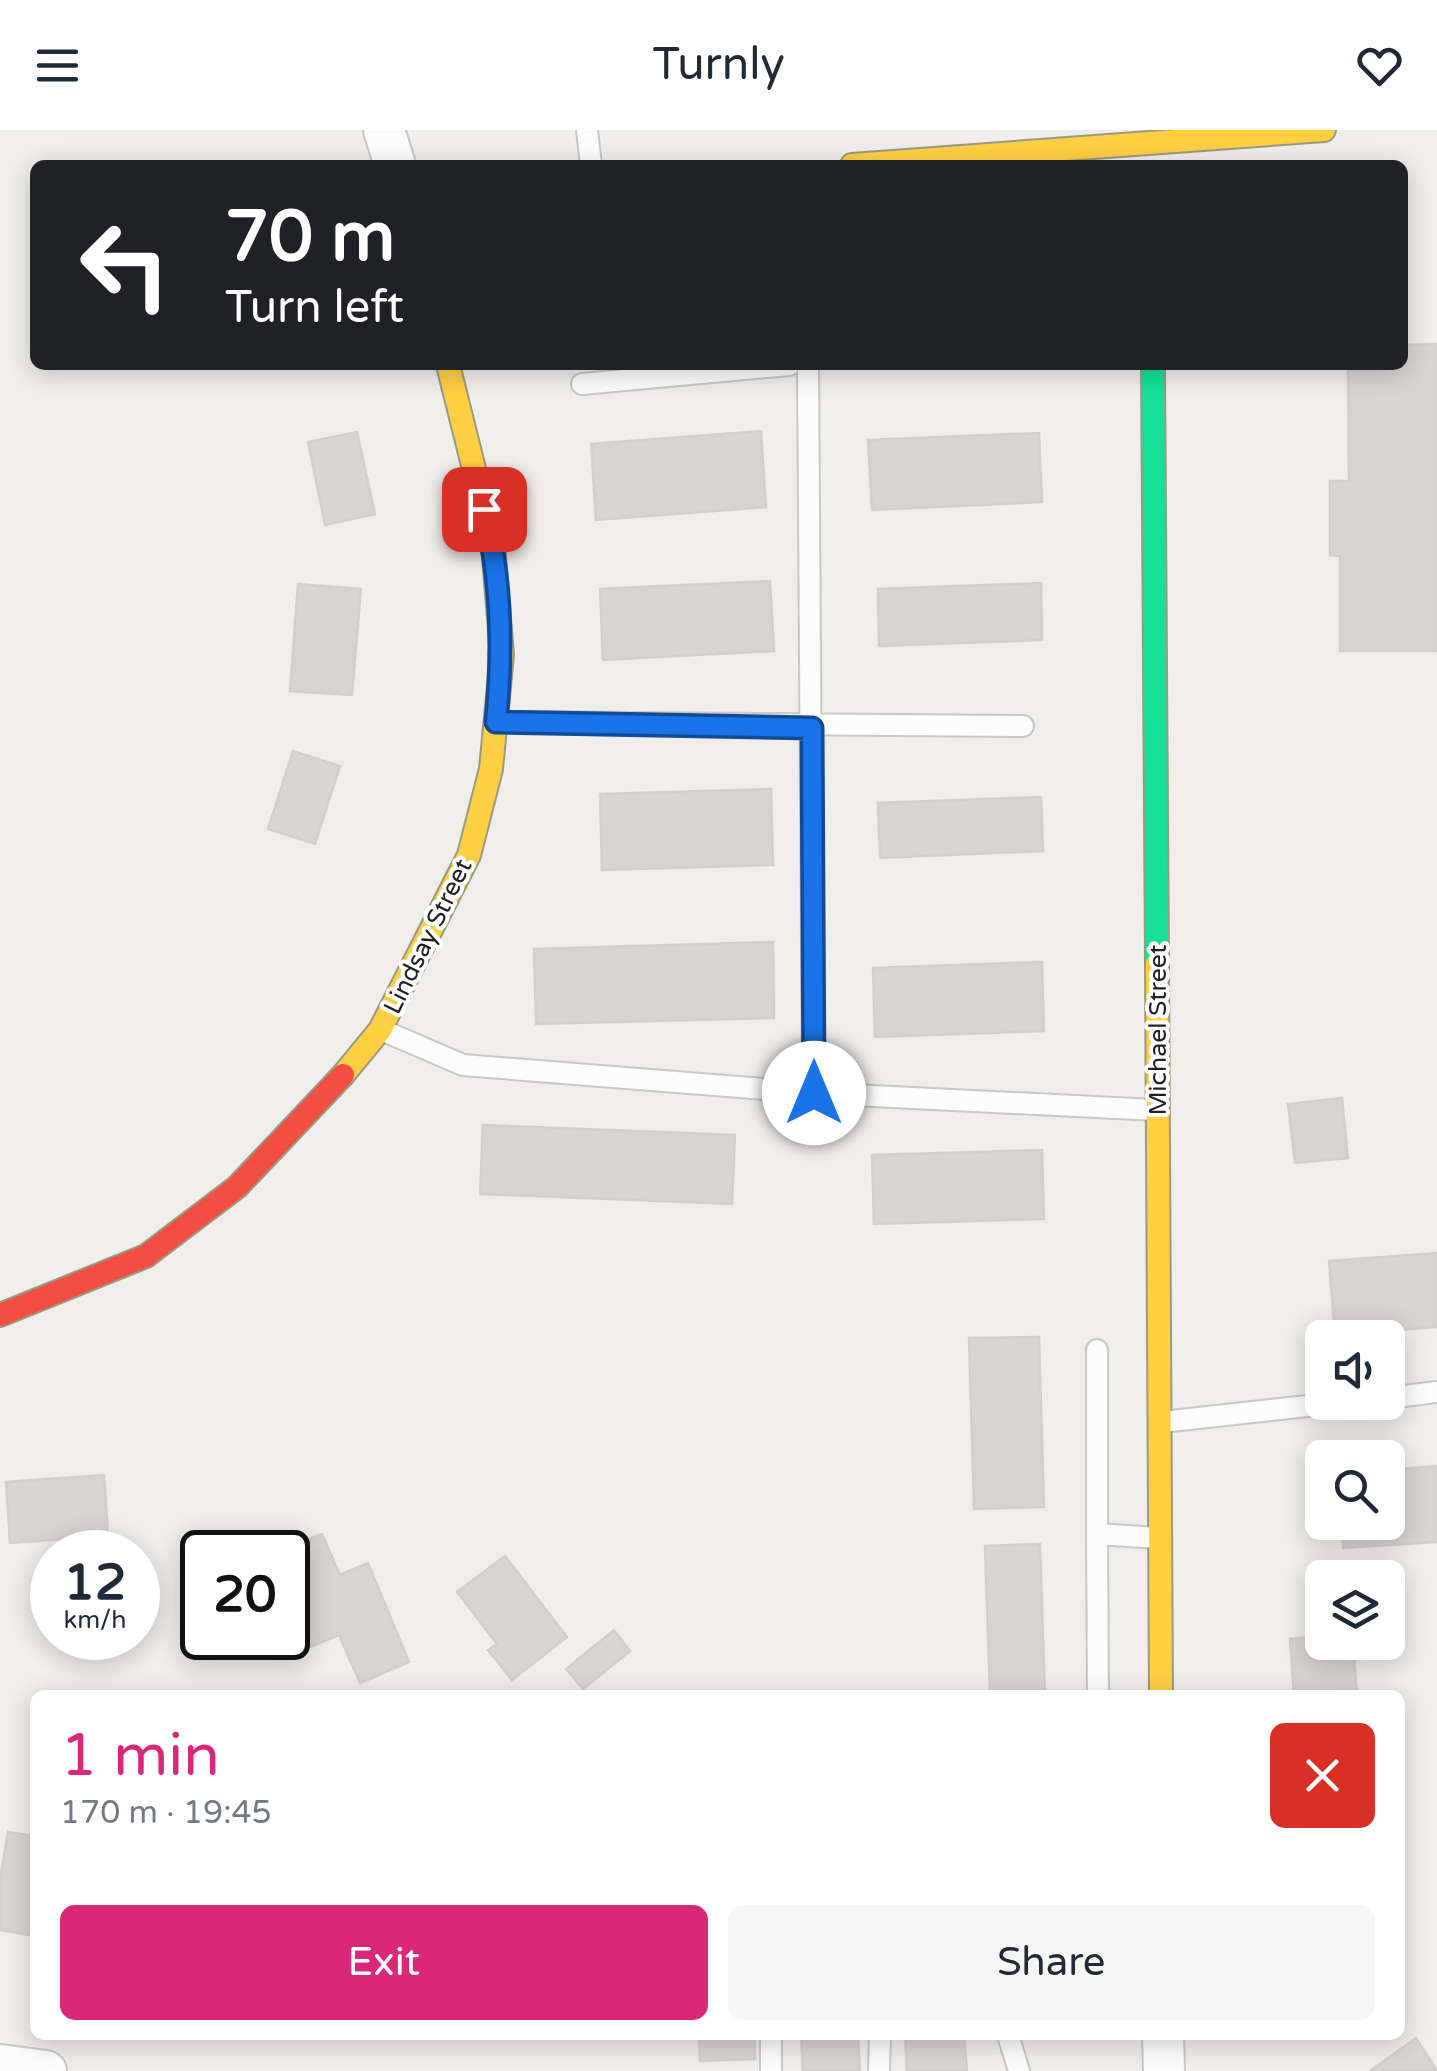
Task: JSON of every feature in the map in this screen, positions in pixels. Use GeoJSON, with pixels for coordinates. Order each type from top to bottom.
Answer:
{"type":"FeatureCollection","features":[{"type":"Feature","properties":{"kind":"street"},"geometry":{"type":"LineString","coordinates":[[384,130],[393,160]]}},
{"type":"Feature","properties":{"kind":"street"},"geometry":{"type":"LineString","coordinates":[[894,160],[1060,140],[1150,146],[1324,130]]}},
{"type":"Feature","properties":{"kind":"street","name":"Lindsay Street"},"geometry":{"type":"LineString","coordinates":[[0,1315],[146,1256],[237,1188],[320,1104],[380,1030],[469,855],[491,770],[502,655],[493,545],[449,370]]}},
{"type":"Feature","properties":{"kind":"street","name":"Michael Street"},"geometry":{"type":"LineString","coordinates":[[1153,370],[1161,1690]]}},
{"type":"Feature","properties":{"kind":"street"},"geometry":{"type":"LineString","coordinates":[[1163,2040],[1164,2071]]}},
{"type":"Feature","properties":{"kind":"street"},"geometry":{"type":"LineString","coordinates":[[0,2065],[46,2071]]}},
{"type":"Feature","properties":{"kind":"lane"},"geometry":{"type":"LineString","coordinates":[[587,130],[590,160]]}},
{"type":"Feature","properties":{"kind":"lane"},"geometry":{"type":"LineString","coordinates":[[582,384],[735,370]]}},
{"type":"Feature","properties":{"kind":"lane"},"geometry":{"type":"LineString","coordinates":[[808,370],[814,1093]]}},
{"type":"Feature","properties":{"kind":"lane"},"geometry":{"type":"LineString","coordinates":[[496,722],[812,728],[1023,726]]}},
{"type":"Feature","properties":{"kind":"lane"},"geometry":{"type":"LineString","coordinates":[[380,1030],[463,1065],[814,1093],[1158,1110]]}},
{"type":"Feature","properties":{"kind":"lane"},"geometry":{"type":"LineString","coordinates":[[1097,1350],[1098,1690]]}},
{"type":"Feature","properties":{"kind":"lane"},"geometry":{"type":"LineString","coordinates":[[1405,1396],[1437,1392]]}},
{"type":"Feature","properties":{"kind":"lane"},"geometry":{"type":"LineString","coordinates":[[1160,1422],[1305,1406]]}},
{"type":"Feature","properties":{"kind":"lane"},"geometry":{"type":"LineString","coordinates":[[1097,1534],[1160,1538]]}},
{"type":"Feature","properties":{"kind":"lane"},"geometry":{"type":"LineString","coordinates":[[771,2040],[771,2071]]}},
{"type":"Feature","properties":{"kind":"lane"},"geometry":{"type":"LineString","coordinates":[[880,2040],[880,2071]]}},
{"type":"Feature","properties":{"kind":"lane"},"geometry":{"type":"LineString","coordinates":[[1010,2040],[1019,2071]]}},
{"type":"Feature","properties":{"kind":"building"},"geometry":{"type":"Polygon","coordinates":[[[1437,344],[1437,651],[1340,651],[1340,556],[1330,555],[1330,481],[1349,481],[1348,370],[1408,370],[1408,345],[1437,344]]]}},
{"type":"Feature","properties":{"kind":"building"},"geometry":{"type":"Polygon","coordinates":[[[761,431],[766,507],[596,520],[591,444],[761,431]]]}},
{"type":"Feature","properties":{"kind":"building"},"geometry":{"type":"Polygon","coordinates":[[[357,432],[375,514],[325,525],[308,442],[357,432]]]}},
{"type":"Feature","properties":{"kind":"building"},"geometry":{"type":"Polygon","coordinates":[[[1039,433],[1042,502],[872,510],[868,440],[1039,433]]]}},
{"type":"Feature","properties":{"kind":"building"},"geometry":{"type":"Polygon","coordinates":[[[770,581],[774,651],[603,660],[600,589],[770,581]]]}},
{"type":"Feature","properties":{"kind":"building"},"geometry":{"type":"Polygon","coordinates":[[[1041,583],[1042,640],[879,646],[878,589],[1041,583]]]}},
{"type":"Feature","properties":{"kind":"building"},"geometry":{"type":"Polygon","coordinates":[[[298,584],[361,589],[352,695],[290,691],[298,584]]]}},
{"type":"Feature","properties":{"kind":"building"},"geometry":{"type":"Polygon","coordinates":[[[293,751],[340,766],[315,844],[268,829],[293,751]]]}},
{"type":"Feature","properties":{"kind":"building"},"geometry":{"type":"Polygon","coordinates":[[[771,789],[773,865],[602,870],[600,794],[771,789]]]}},
{"type":"Feature","properties":{"kind":"building"},"geometry":{"type":"Polygon","coordinates":[[[1041,797],[1043,851],[880,858],[878,803],[1041,797]]]}},
{"type":"Feature","properties":{"kind":"building"},"geometry":{"type":"Polygon","coordinates":[[[773,942],[774,1018],[536,1024],[534,949],[773,942]]]}},
{"type":"Feature","properties":{"kind":"building"},"geometry":{"type":"Polygon","coordinates":[[[1042,962],[1044,1031],[875,1037],[873,968],[1042,962]]]}},
{"type":"Feature","properties":{"kind":"building"},"geometry":{"type":"Polygon","coordinates":[[[1342,1098],[1348,1158],[1295,1163],[1288,1104],[1342,1098]]]}},
{"type":"Feature","properties":{"kind":"building"},"geometry":{"type":"Polygon","coordinates":[[[483,1125],[735,1135],[732,1204],[480,1194],[483,1125]]]}},
{"type":"Feature","properties":{"kind":"building"},"geometry":{"type":"Polygon","coordinates":[[[1042,1150],[1044,1219],[874,1224],[872,1155],[1042,1150]]]}},
{"type":"Feature","properties":{"kind":"building"},"geometry":{"type":"Polygon","coordinates":[[[1437,1253],[1437,1327],[1405,1330],[1405,1320],[1334,1320],[1329,1261],[1437,1253]]]}},
{"type":"Feature","properties":{"kind":"building"},"geometry":{"type":"Polygon","coordinates":[[[1039,1337],[1044,1507],[974,1509],[969,1338],[1039,1337]]]}},
{"type":"Feature","properties":{"kind":"building"},"geometry":{"type":"Polygon","coordinates":[[[1437,1466],[1437,1542],[1343,1548],[1343,1540],[1405,1540],[1405,1469],[1437,1466]]]}},
{"type":"Feature","properties":{"kind":"building"},"geometry":{"type":"Polygon","coordinates":[[[104,1475],[108,1530],[30,1530],[30,1542],[10,1543],[6,1482],[104,1475]]]}},
{"type":"Feature","properties":{"kind":"building"},"geometry":{"type":"Polygon","coordinates":[[[322,1534],[340,1575],[368,1563],[409,1662],[360,1683],[339,1635],[310,1647],[310,1539],[322,1534]]]}},
{"type":"Feature","properties":{"kind":"building"},"geometry":{"type":"Polygon","coordinates":[[[1040,1544],[1045,1690],[990,1690],[985,1546],[1040,1544]]]}},
{"type":"Feature","properties":{"kind":"building"},"geometry":{"type":"Polygon","coordinates":[[[505,1556],[567,1637],[512,1680],[488,1650],[497,1644],[457,1592],[505,1556]]]}},
{"type":"Feature","properties":{"kind":"building"},"geometry":{"type":"Polygon","coordinates":[[[614,1630],[630,1651],[583,1689],[566,1669],[614,1630]]]}},
{"type":"Feature","properties":{"kind":"building"},"geometry":{"type":"Polygon","coordinates":[[[1305,1638],[1305,1660],[1354,1660],[1357,1690],[1294,1690],[1290,1639],[1305,1638]]]}},
{"type":"Feature","properties":{"kind":"building"},"geometry":{"type":"Polygon","coordinates":[[[8,1832],[30,1835],[30,1935],[0,1930],[0,1880],[8,1832]]]}},
{"type":"Feature","properties":{"kind":"building"},"geometry":{"type":"Polygon","coordinates":[[[1416,2038],[1437,2071],[1370,2071],[1416,2038]]]}},
{"type":"Feature","properties":{"kind":"building"},"geometry":{"type":"Polygon","coordinates":[[[699,2040],[755,2040],[755,2059],[700,2061],[699,2040]]]}},
{"type":"Feature","properties":{"kind":"building"},"geometry":{"type":"Polygon","coordinates":[[[801,2040],[858,2040],[860,2071],[803,2071],[801,2040]]]}},
{"type":"Feature","properties":{"kind":"building"},"geometry":{"type":"Polygon","coordinates":[[[905,2040],[964,2040],[967,2071],[907,2071],[905,2040]]]}},
{"type":"Feature","properties":{"kind":"traffic: fast"},"geometry":{"type":"LineString","coordinates":[[1153,370],[1157,964]]}},
{"type":"Feature","properties":{"kind":"traffic: slow"},"geometry":{"type":"LineString","coordinates":[[919,160],[1324,130]]}},
{"type":"Feature","properties":{"kind":"traffic: slow"},"geometry":{"type":"LineString","coordinates":[[343,1075],[380,1030],[469,855],[491,769],[502,655],[493,545],[449,370]]}},
{"type":"Feature","properties":{"kind":"traffic: slow"},"geometry":{"type":"LineString","coordinates":[[1157,964],[1161,1690]]}},
{"type":"Feature","properties":{"kind":"traffic: jam"},"geometry":{"type":"LineString","coordinates":[[0,1315],[146,1256],[237,1187],[343,1075]]}},
{"type":"Feature","properties":{"kind":"route"},"geometry":{"type":"LineString","coordinates":[[484,509],[493,545],[502,655],[496,722],[812,728],[814,1093]]}}]}
